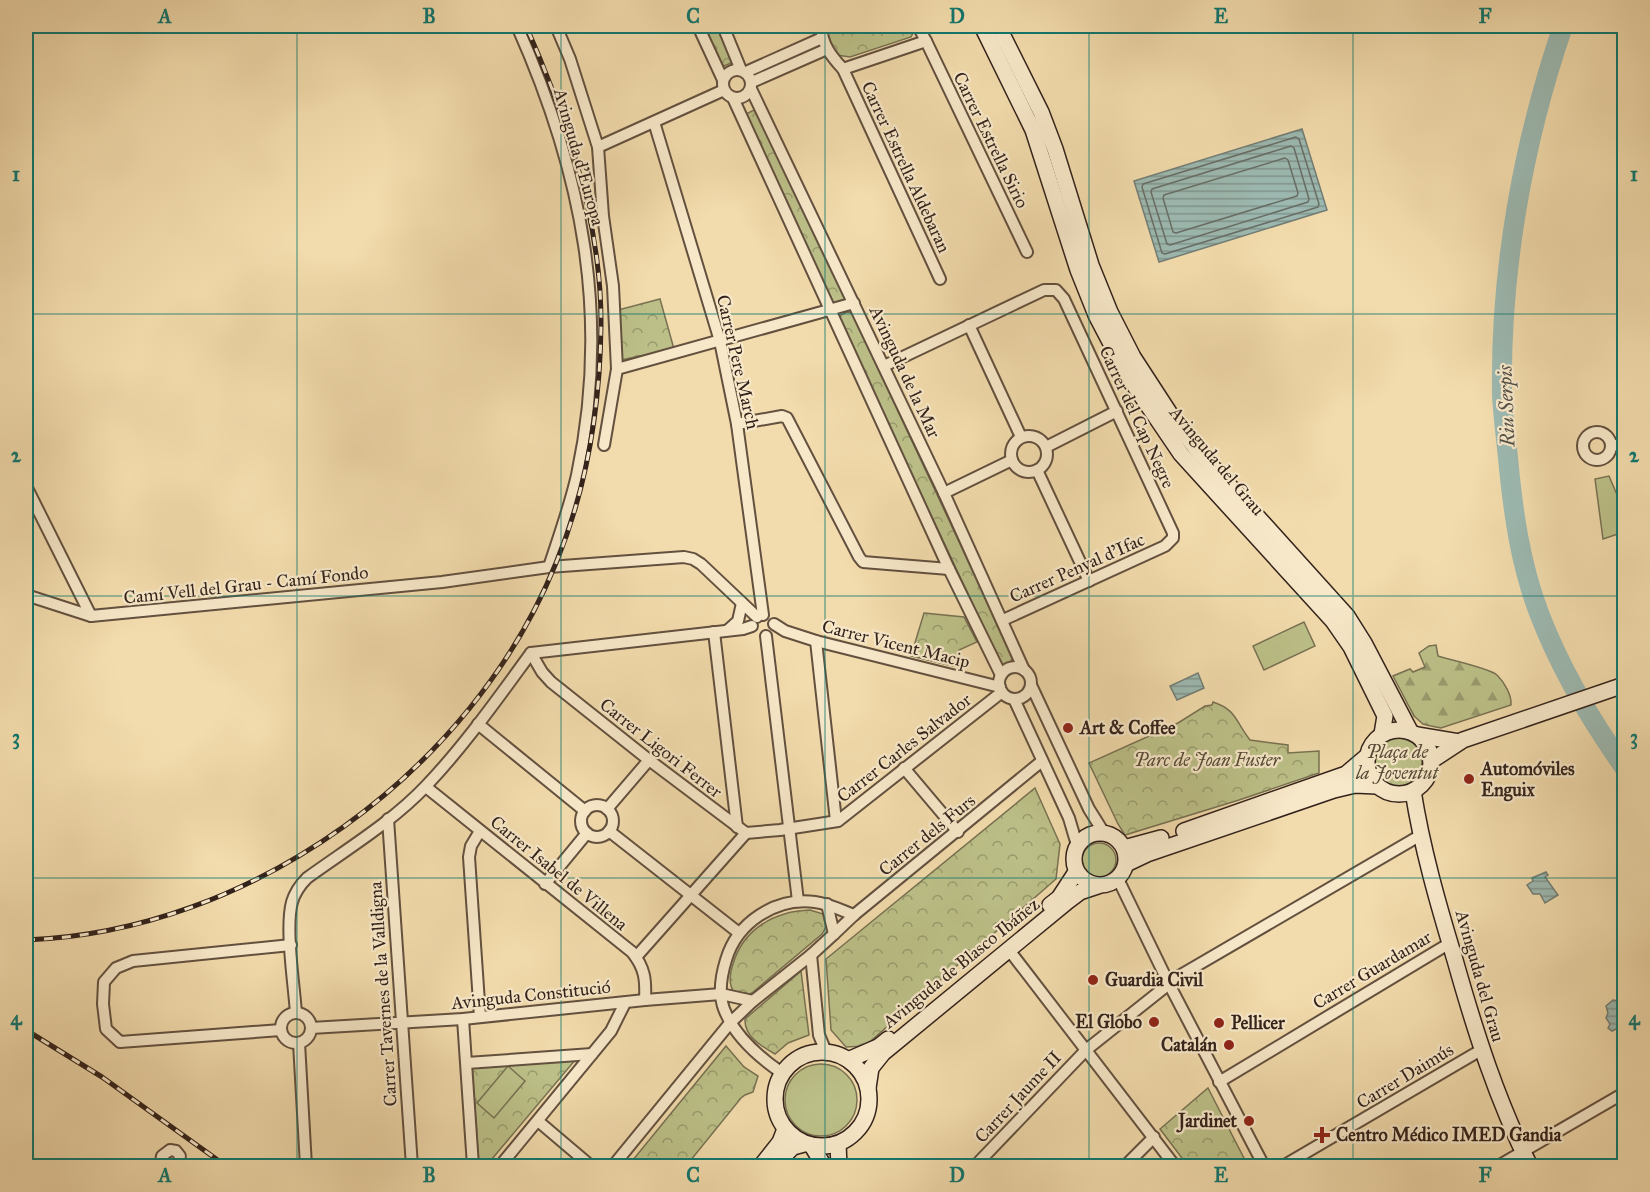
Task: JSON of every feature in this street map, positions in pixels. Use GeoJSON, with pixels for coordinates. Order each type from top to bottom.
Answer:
{"type":"FeatureCollection","features":[{"type":"Feature","properties":{"kind":"main road","name":"Avinguda del Grau"},"geometry":{"type":"LineString","coordinates":[[982,26],[1033,130],[1081,278],[1096,315],[1128,376],[1181,454],[1333,621],[1351,647],[1385,716],[1382,734]]}},
{"type":"Feature","properties":{"kind":"main road","name":"Avinguda del Grau"},"geometry":{"type":"LineString","coordinates":[[998,26],[1041,112],[1055,148],[1091,265],[1110,312],[1133,357],[1174,420],[1197,450],[1347,616],[1367,649],[1405,724],[1414,733]]}},
{"type":"Feature","properties":{"kind":"main road"},"geometry":{"type":"LineString","coordinates":[[1431,761],[1458,742],[1624,685]]}},
{"type":"Feature","properties":{"kind":"main road"},"geometry":{"type":"LineString","coordinates":[[1124,848],[1145,844],[1346,774],[1366,757],[1372,744],[1382,734],[1390,730],[1458,742]]}},
{"type":"Feature","properties":{"kind":"main road"},"geometry":{"type":"LineString","coordinates":[[1366,757],[1370,778],[1377,786],[1391,794],[1406,794],[1413,791],[1426,778],[1431,761],[1424,742],[1414,733]]}},
{"type":"Feature","properties":{"kind":"main road"},"geometry":{"type":"LineString","coordinates":[[1126,864],[1147,854],[1334,790],[1354,785],[1377,786]]}},
{"type":"Feature","properties":{"kind":"main road","name":"Avinguda del Grau"},"geometry":{"type":"LineString","coordinates":[[1413,791],[1420,835],[1481,1050],[1530,1167]]}},
{"type":"Feature","properties":{"kind":"main road"},"geometry":{"type":"LineString","coordinates":[[1104,833],[1119,841],[1124,848],[1126,864],[1118,879],[1098,886],[1085,882],[1076,872],[1073,858],[1077,845],[1089,835],[1104,833]]}},
{"type":"Feature","properties":{"kind":"main road","name":"Avinguda de Blasco Ibáñez"},"geometry":{"type":"LineString","coordinates":[[848,1060],[878,1047],[961,980],[1059,898],[1076,872]]}},
{"type":"Feature","properties":{"kind":"main road","name":"Avinguda de Blasco Ibáñez"},"geometry":{"type":"LineString","coordinates":[[868,1088],[872,1068],[883,1053],[1080,891],[1098,886]]}},
{"type":"Feature","properties":{"kind":"main road"},"geometry":{"type":"LineString","coordinates":[[774,1167],[793,1147],[808,1145],[826,1147],[853,1136],[868,1112],[870,1100],[864,1077],[848,1060],[826,1052],[801,1057],[791,1064],[782,1073],[776,1087],[774,1101],[777,1116],[784,1129],[808,1145],[824,1167]]}},
{"type":"Feature","properties":{"kind":"main road"},"geometry":{"type":"LineString","coordinates":[[761,1167],[780,1142],[784,1129]]}},
{"type":"Feature","properties":{"kind":"main road"},"geometry":{"type":"LineString","coordinates":[[838,1144],[839,1167]]}},
{"type":"Feature","properties":{"kind":"street","name":"Avinguda d'Europa"},"geometry":{"type":"LineString","coordinates":[[517,26],[535,65],[574,188],[589,277],[592,331],[586,409],[576,477],[549,567]]}},
{"type":"Feature","properties":{"kind":"street"},"geometry":{"type":"LineString","coordinates":[[556,26],[570,59],[598,147],[603,216],[613,286],[616,369],[604,445]]}},
{"type":"Feature","properties":{"kind":"street"},"geometry":{"type":"LineString","coordinates":[[698,26],[727,95],[733,98],[745,97],[747,78]]}},
{"type":"Feature","properties":{"kind":"street","name":"Avinguda de la Mar"},"geometry":{"type":"LineString","coordinates":[[723,26],[944,493],[1024,670]]}},
{"type":"Feature","properties":{"kind":"street","name":"Carrer Estrella Aldebaran"},"geometry":{"type":"LineString","coordinates":[[821,26],[822,38],[827,49],[843,69],[940,279]]}},
{"type":"Feature","properties":{"kind":"street","name":"Carrer Estrella Sirio"},"geometry":{"type":"LineString","coordinates":[[918,26],[1027,252]]}},
{"type":"Feature","properties":{"kind":"street"},"geometry":{"type":"LineString","coordinates":[[747,78],[822,38]]}},
{"type":"Feature","properties":{"kind":"street"},"geometry":{"type":"LineString","coordinates":[[843,69],[926,41]]}},
{"type":"Feature","properties":{"kind":"street"},"geometry":{"type":"LineString","coordinates":[[598,147],[654,122],[723,85],[727,73],[747,78],[827,49]]}},
{"type":"Feature","properties":{"kind":"street"},"geometry":{"type":"LineString","coordinates":[[733,98],[949,570],[1001,675],[1001,690],[1007,697],[1019,699],[1027,693],[1031,685]]}},
{"type":"Feature","properties":{"kind":"street","name":"Carrer Pere March"},"geometry":{"type":"LineString","coordinates":[[654,122],[720,341],[737,424],[754,623]]}},
{"type":"Feature","properties":{"kind":"street","name":"Carrer del Cap Negre"},"geometry":{"type":"LineString","coordinates":[[969,325],[1048,289],[1056,290],[1064,299],[1173,533],[1173,538],[1165,546]]}},
{"type":"Feature","properties":{"kind":"street"},"geometry":{"type":"LineString","coordinates":[[616,369],[854,303]]}},
{"type":"Feature","properties":{"kind":"street"},"geometry":{"type":"LineString","coordinates":[[884,366],[969,325],[1021,437]]}},
{"type":"Feature","properties":{"kind":"street"},"geometry":{"type":"LineString","coordinates":[[1046,447],[1117,411]]}},
{"type":"Feature","properties":{"kind":"street"},"geometry":{"type":"LineString","coordinates":[[737,424],[782,416],[787,418],[863,562],[949,570]]}},
{"type":"Feature","properties":{"kind":"street"},"geometry":{"type":"LineString","coordinates":[[1027,435],[1038,438],[1046,447],[1046,460],[1037,470],[1026,471],[1015,465],[1012,460],[1012,447],[1021,437],[1027,435]]}},
{"type":"Feature","properties":{"kind":"street"},"geometry":{"type":"LineString","coordinates":[[1611,445],[1624,445]]}},
{"type":"Feature","properties":{"kind":"street"},"geometry":{"type":"LineString","coordinates":[[944,493],[1012,460]]}},
{"type":"Feature","properties":{"kind":"street"},"geometry":{"type":"LineString","coordinates":[[1037,470],[1089,581]]}},
{"type":"Feature","properties":{"kind":"street"},"geometry":{"type":"LineString","coordinates":[[26,486],[91,616]]}},
{"type":"Feature","properties":{"kind":"street","name":"Carrer Penyal d'Ifac"},"geometry":{"type":"LineString","coordinates":[[1003,620],[1165,546]]}},
{"type":"Feature","properties":{"kind":"street","name":"Camí Vell del Grau - Camí Fondo"},"geometry":{"type":"LineString","coordinates":[[91,616],[442,582],[549,567],[684,557],[697,561],[743,605]]}},
{"type":"Feature","properties":{"kind":"street"},"geometry":{"type":"LineString","coordinates":[[26,596],[91,616]]}},
{"type":"Feature","properties":{"kind":"street"},"geometry":{"type":"LineString","coordinates":[[743,605],[761,637],[771,631]]}},
{"type":"Feature","properties":{"kind":"street"},"geometry":{"type":"LineString","coordinates":[[728,630],[738,621],[743,605]]}},
{"type":"Feature","properties":{"kind":"street"},"geometry":{"type":"LineString","coordinates":[[296,1013],[291,911],[292,901],[300,885],[388,819],[426,787],[478,724],[531,653],[728,630],[770,617],[789,829],[798,901]]}},
{"type":"Feature","properties":{"kind":"street","name":"Carrer Vicent Macip"},"geometry":{"type":"LineString","coordinates":[[771,631],[785,631],[1001,690]]}},
{"type":"Feature","properties":{"kind":"street"},"geometry":{"type":"LineString","coordinates":[[645,1000],[646,976],[636,957],[692,896],[741,830],[714,632]]}},
{"type":"Feature","properties":{"kind":"street"},"geometry":{"type":"LineString","coordinates":[[816,641],[836,821]]}},
{"type":"Feature","properties":{"kind":"street","name":"Carrer Ligori Ferrer"},"geometry":{"type":"LineString","coordinates":[[531,653],[551,682],[741,830]]}},
{"type":"Feature","properties":{"kind":"street"},"geometry":{"type":"LineString","coordinates":[[1001,675],[1010,668],[1017,668],[1024,670],[1030,679],[1089,809],[1104,833]]}},
{"type":"Feature","properties":{"kind":"street","name":"Carrer Carles Salvador"},"geometry":{"type":"LineString","coordinates":[[789,829],[836,821],[1001,690]]}},
{"type":"Feature","properties":{"kind":"street"},"geometry":{"type":"LineString","coordinates":[[1014,699],[1069,818],[1077,845]]}},
{"type":"Feature","properties":{"kind":"street"},"geometry":{"type":"LineString","coordinates":[[478,724],[585,811]]}},
{"type":"Feature","properties":{"kind":"street"},"geometry":{"type":"LineString","coordinates":[[607,809],[649,760]]}},
{"type":"Feature","properties":{"kind":"street","name":"Carrer dels Furs"},"geometry":{"type":"LineString","coordinates":[[834,934],[854,915],[1042,761]]}},
{"type":"Feature","properties":{"kind":"street"},"geometry":{"type":"LineString","coordinates":[[904,768],[958,832]]}},
{"type":"Feature","properties":{"kind":"street","name":"Carrer Isabel de Villena"},"geometry":{"type":"LineString","coordinates":[[426,787],[636,957]]}},
{"type":"Feature","properties":{"kind":"street"},"geometry":{"type":"LineString","coordinates":[[595,806],[607,809],[613,820],[609,831],[599,837],[587,833],[581,821],[585,811],[595,806]]}},
{"type":"Feature","properties":{"kind":"street","name":"Carrer Tavernes de la Valldigna"},"geometry":{"type":"LineString","coordinates":[[388,819],[412,1167]]}},
{"type":"Feature","properties":{"kind":"street"},"geometry":{"type":"LineString","coordinates":[[741,830],[789,829]]}},
{"type":"Feature","properties":{"kind":"street"},"geometry":{"type":"LineString","coordinates":[[480,831],[471,846],[469,857],[480,1017]]}},
{"type":"Feature","properties":{"kind":"street"},"geometry":{"type":"LineString","coordinates":[[609,831],[739,933]]}},
{"type":"Feature","properties":{"kind":"street"},"geometry":{"type":"LineString","coordinates":[[545,884],[587,833]]}},
{"type":"Feature","properties":{"kind":"street","name":"Carrer Jaume II"},"geometry":{"type":"LineString","coordinates":[[975,1167],[1086,1050],[1169,984],[1420,835]]}},
{"type":"Feature","properties":{"kind":"street"},"geometry":{"type":"LineString","coordinates":[[1118,879],[1169,984],[1264,1167]]}},
{"type":"Feature","properties":{"kind":"street"},"geometry":{"type":"LineString","coordinates":[[782,1073],[748,1044],[730,1023],[723,1008],[721,984],[729,950],[739,933],[757,917],[769,910],[798,901],[827,904],[854,915]]}},
{"type":"Feature","properties":{"kind":"street"},"geometry":{"type":"LineString","coordinates":[[613,1167],[730,1023],[834,934],[827,904]]}},
{"type":"Feature","properties":{"kind":"street","name":"Carrer Guardamar"},"geometry":{"type":"LineString","coordinates":[[1219,1082],[1450,943]]}},
{"type":"Feature","properties":{"kind":"street"},"geometry":{"type":"LineString","coordinates":[[281,1030],[120,1042],[106,1029],[103,1004],[104,982],[116,968],[133,961],[291,945]]}},
{"type":"Feature","properties":{"kind":"street"},"geometry":{"type":"LineString","coordinates":[[1009,950],[1175,1167]]}},
{"type":"Feature","properties":{"kind":"street"},"geometry":{"type":"LineString","coordinates":[[811,956],[819,1035],[826,1052]]}},
{"type":"Feature","properties":{"kind":"street","name":"Avinguda Constitució"},"geometry":{"type":"LineString","coordinates":[[312,1028],[464,1019],[721,994],[753,1001]]}},
{"type":"Feature","properties":{"kind":"street"},"geometry":{"type":"LineString","coordinates":[[500,1167],[611,1031],[625,1003]]}},
{"type":"Feature","properties":{"kind":"street"},"geometry":{"type":"LineString","coordinates":[[296,1013],[308,1019],[312,1028],[306,1040],[298,1044],[289,1042],[282,1034],[281,1025],[287,1016],[296,1013]]}},
{"type":"Feature","properties":{"kind":"street"},"geometry":{"type":"LineString","coordinates":[[464,1019],[473,1167]]}},
{"type":"Feature","properties":{"kind":"street"},"geometry":{"type":"LineString","coordinates":[[298,1044],[306,1167]]}},
{"type":"Feature","properties":{"kind":"street","name":"Carrer Daimús"},"geometry":{"type":"LineString","coordinates":[[1283,1167],[1481,1050]]}},
{"type":"Feature","properties":{"kind":"street"},"geometry":{"type":"LineString","coordinates":[[467,1063],[592,1054]]}},
{"type":"Feature","properties":{"kind":"street"},"geometry":{"type":"LineString","coordinates":[[1498,1167],[1624,1093]]}},
{"type":"Feature","properties":{"kind":"street"},"geometry":{"type":"LineString","coordinates":[[538,1120],[591,1167]]}},
{"type":"Feature","properties":{"kind":"street"},"geometry":{"type":"LineString","coordinates":[[1125,1167],[1154,1137]]}},
{"type":"Feature","properties":{"kind":"street"},"geometry":{"type":"LineString","coordinates":[[164,1167],[161,1162],[162,1156],[170,1150],[178,1154],[182,1165]]}},
{"type":"Feature","properties":{"kind":"green space"},"geometry":{"type":"Polygon","coordinates":[[[703,26],[716,26],[733,62],[724,66],[721,64],[703,26]]]}},
{"type":"Feature","properties":{"kind":"green space"},"geometry":{"type":"Polygon","coordinates":[[[824,26],[916,27],[911,37],[850,57],[837,55],[827,40],[824,26]]]}},
{"type":"Feature","properties":{"kind":"green space"},"geometry":{"type":"Polygon","coordinates":[[[756,109],[847,297],[847,303],[832,305],[744,115],[756,109]]]}},
{"type":"Feature","properties":{"kind":"green space"},"geometry":{"type":"Polygon","coordinates":[[[660,299],[674,349],[621,360],[618,310],[660,299]]]}},
{"type":"Feature","properties":{"kind":"green space"},"geometry":{"type":"Polygon","coordinates":[[[847,312],[852,313],[1013,657],[1010,663],[1002,666],[839,320],[841,315],[847,312]]]}},
{"type":"Feature","properties":{"kind":"green space"},"geometry":{"type":"Polygon","coordinates":[[[1609,476],[1624,511],[1624,532],[1603,539],[1595,479],[1609,476]]]}},
{"type":"Feature","properties":{"kind":"green space"},"geometry":{"type":"Polygon","coordinates":[[[924,613],[964,617],[977,642],[959,650],[953,666],[911,656],[924,613]]]}},
{"type":"Feature","properties":{"kind":"green space"},"geometry":{"type":"Polygon","coordinates":[[[1304,622],[1315,646],[1264,670],[1253,646],[1304,622]]]}},
{"type":"Feature","properties":{"kind":"green space"},"geometry":{"type":"Polygon","coordinates":[[[1436,645],[1438,656],[1497,675],[1507,689],[1511,705],[1441,728],[1423,724],[1414,716],[1393,676],[1410,669],[1413,672],[1425,667],[1419,653],[1429,646],[1436,645]]]}},
{"type":"Feature","properties":{"kind":"green space","name":"Parc de Joan Fuster"},"geometry":{"type":"Polygon","coordinates":[[[1213,702],[1227,709],[1235,717],[1250,740],[1288,745],[1288,753],[1319,751],[1319,773],[1125,835],[1089,763],[1178,723],[1205,706],[1212,705],[1213,702]]]}},
{"type":"Feature","properties":{"kind":"green space","name":"Plaça de la Joventut"},"geometry":{"type":"Polygon","coordinates":[[[1398,738],[1415,745],[1422,762],[1415,779],[1398,786],[1381,779],[1374,762],[1381,745],[1398,738]]]}},
{"type":"Feature","properties":{"kind":"green space"},"geometry":{"type":"Polygon","coordinates":[[[1035,788],[1060,844],[1056,879],[865,1046],[846,1047],[831,1030],[826,959],[1035,788]]]}},
{"type":"Feature","properties":{"kind":"green space"},"geometry":{"type":"Polygon","coordinates":[[[1099,843],[1111,848],[1116,860],[1111,872],[1099,877],[1087,872],[1082,860],[1087,848],[1099,843]]]}},
{"type":"Feature","properties":{"kind":"green space"},"geometry":{"type":"Polygon","coordinates":[[[810,910],[823,914],[826,927],[822,934],[752,993],[747,995],[734,992],[731,986],[731,971],[744,941],[762,924],[773,918],[810,910]]]}},
{"type":"Feature","properties":{"kind":"green space"},"geometry":{"type":"Polygon","coordinates":[[[801,971],[809,1035],[788,1043],[775,1054],[750,1035],[745,1019],[801,971]]]}},
{"type":"Feature","properties":{"kind":"green space"},"geometry":{"type":"Polygon","coordinates":[[[726,1046],[744,1067],[758,1076],[753,1092],[741,1098],[686,1166],[628,1166],[726,1046]]]}},
{"type":"Feature","properties":{"kind":"green space"},"geometry":{"type":"Polygon","coordinates":[[[576,1059],[486,1166],[479,1166],[472,1067],[576,1059]]]}},
{"type":"Feature","properties":{"kind":"green space"},"geometry":{"type":"Polygon","coordinates":[[[828,1064],[847,1074],[855,1086],[857,1100],[855,1114],[847,1126],[835,1134],[814,1136],[795,1126],[787,1114],[785,1093],[795,1074],[807,1066],[828,1064]]]}},
{"type":"Feature","properties":{"kind":"green space"},"geometry":{"type":"Polygon","coordinates":[[[508,1066],[525,1081],[494,1118],[477,1103],[508,1066]]]}},
{"type":"Feature","properties":{"kind":"green space"},"geometry":{"type":"Polygon","coordinates":[[[1208,1088],[1248,1166],[1188,1166],[1160,1129],[1208,1088]]]}},
{"type":"Feature","properties":{"kind":"water"},"geometry":{"type":"Polygon","coordinates":[[[1302,129],[1327,210],[1159,262],[1134,181],[1302,129]]]}},
{"type":"Feature","properties":{"kind":"water"},"geometry":{"type":"Polygon","coordinates":[[[1198,673],[1204,688],[1177,700],[1170,686],[1198,673]]]}},
{"type":"Feature","properties":{"kind":"water"},"geometry":{"type":"Polygon","coordinates":[[[1546,872],[1548,875],[1545,877],[1558,895],[1545,903],[1540,894],[1533,894],[1527,885],[1533,881],[1532,878],[1546,872]]]}},
{"type":"Feature","properties":{"kind":"water"},"geometry":{"type":"Polygon","coordinates":[[[1613,1000],[1618,1001],[1624,1014],[1624,1025],[1612,1031],[1608,1028],[1610,1024],[1606,1018],[1608,1013],[1606,1006],[1613,1000]]]}},
{"type":"Feature","properties":{"kind":"waterway","name":"Riu Serpis"},"geometry":{"type":"LineString","coordinates":[[1563,26],[1536,115],[1517,207],[1505,301],[1502,348],[1503,411],[1515,517],[1532,594],[1566,673],[1599,730],[1624,767]]}},
{"type":"Feature","properties":{"kind":"railway"},"geometry":{"type":"LineString","coordinates":[[26,940],[110,930],[192,907],[270,872],[344,826],[411,772],[469,709],[518,639],[556,563],[567,535],[584,476],[598,387],[601,326],[600,287],[589,210],[568,134],[526,26]]}},
{"type":"Feature","properties":{"kind":"railway"},"geometry":{"type":"LineString","coordinates":[[26,1030],[102,1077],[226,1166]]}},
{"type":"Feature","properties":{"kind":"place","name":"Art & Coffee"},"geometry":{"type":"Point","coordinates":[1068,728]}},
{"type":"Feature","properties":{"kind":"place","name":"Automóviles Enguix"},"geometry":{"type":"Point","coordinates":[1469,779]}},
{"type":"Feature","properties":{"kind":"place","name":"Guardia Civil"},"geometry":{"type":"Point","coordinates":[1093,980]}},
{"type":"Feature","properties":{"kind":"place","name":"El Globo"},"geometry":{"type":"Point","coordinates":[1154,1022]}},
{"type":"Feature","properties":{"kind":"place","name":"Pellicer"},"geometry":{"type":"Point","coordinates":[1219,1023]}},
{"type":"Feature","properties":{"kind":"place","name":"Catalán"},"geometry":{"type":"Point","coordinates":[1229,1045]}},
{"type":"Feature","properties":{"kind":"place","name":"Jardinet"},"geometry":{"type":"Point","coordinates":[1249,1121]}},
{"type":"Feature","properties":{"kind":"place","name":"Centro Médico IMED Gandia"},"geometry":{"type":"Point","coordinates":[1322,1135]}}]}
